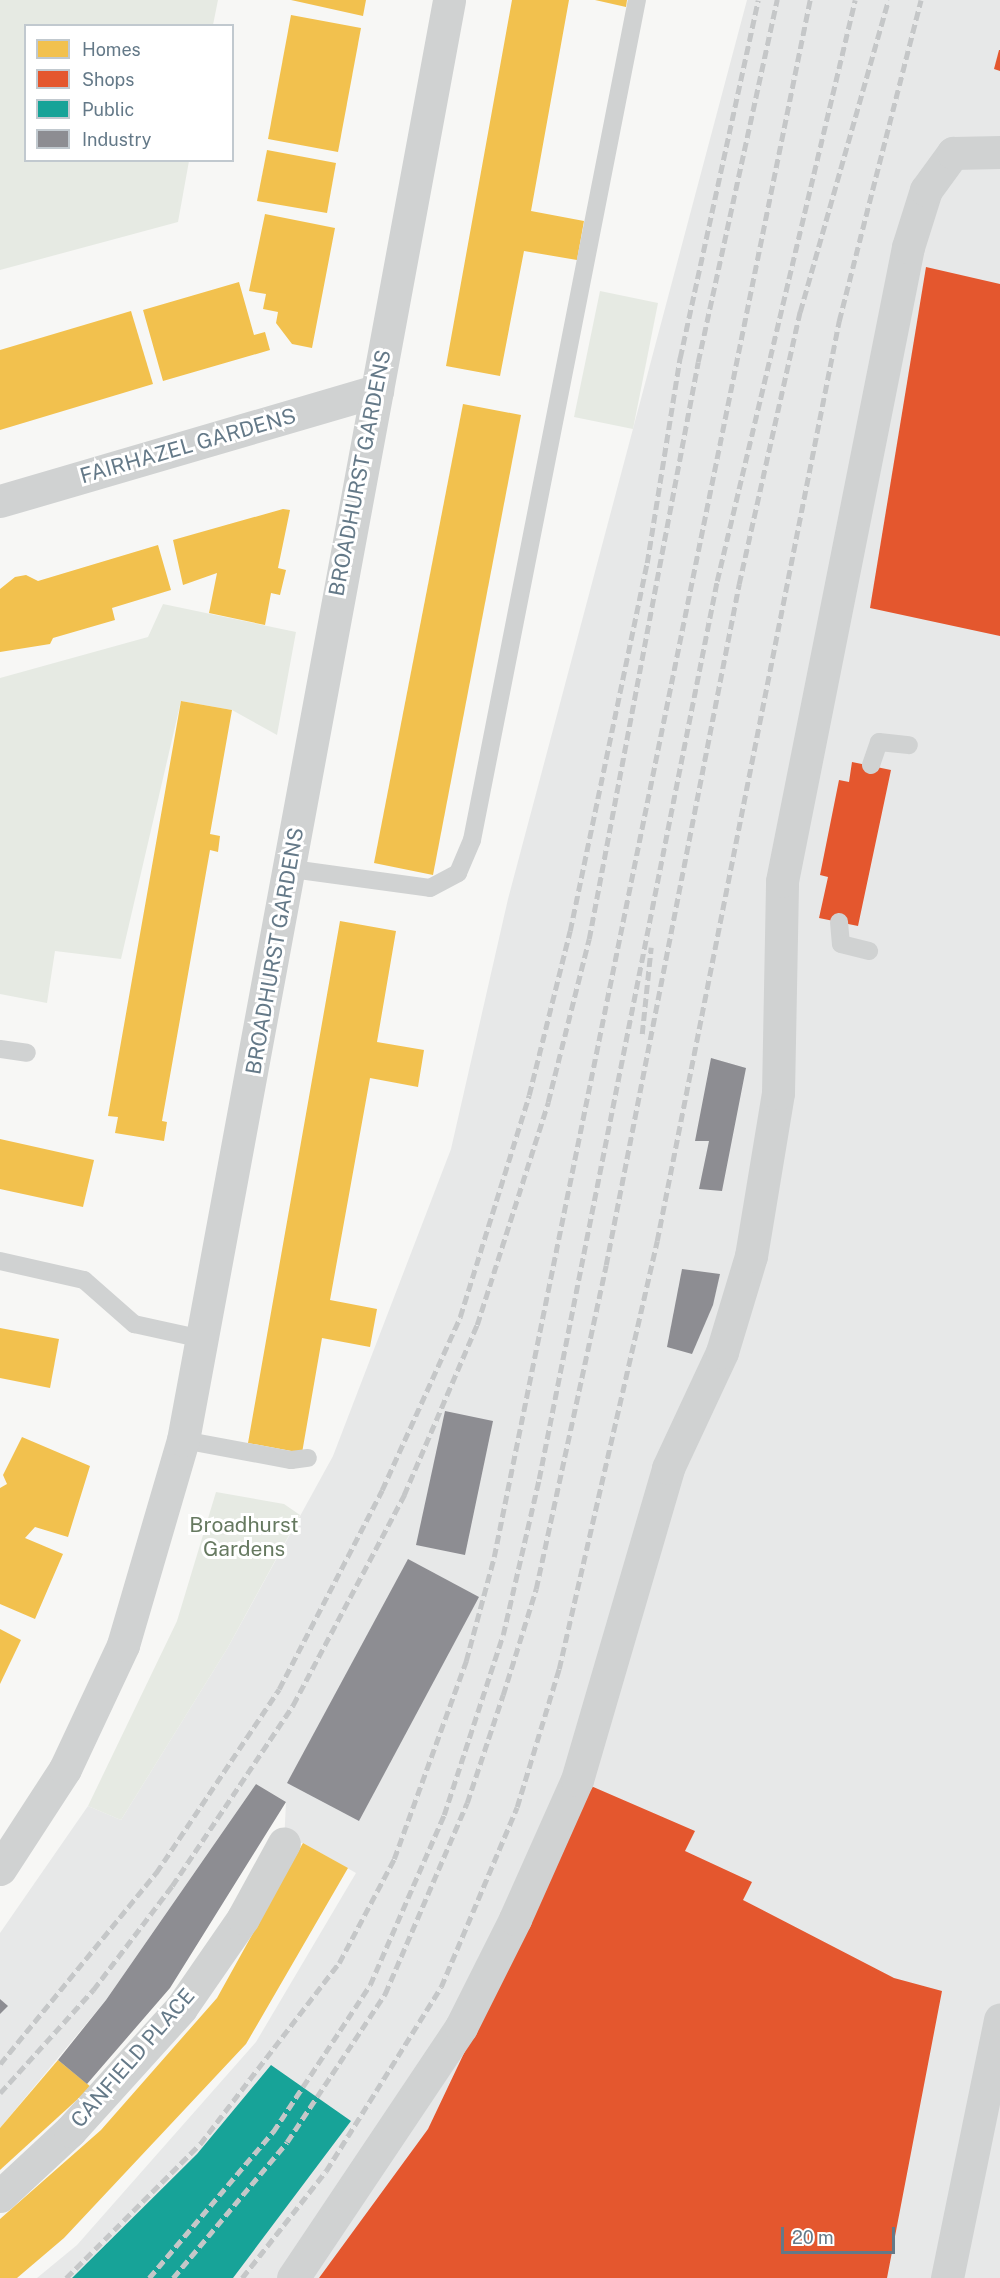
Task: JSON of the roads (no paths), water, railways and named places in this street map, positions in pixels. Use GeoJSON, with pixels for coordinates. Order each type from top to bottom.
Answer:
{"type":"FeatureCollection","features":[{"type":"Feature","properties":{"kind":"street","name":"BROADHURST GARDENS"},"geometry":{"type":"LineString","coordinates":[[0,1869],[65,1769],[123,1645],[183,1440],[291,869],[335,600],[377,391],[449,0]]}},
{"type":"Feature","properties":{"kind":"street"},"geometry":{"type":"LineString","coordinates":[[293,2278],[461,2027],[515,1919],[577,1780],[668,1468],[722,1352],[751,1256],[778,1093],[782,881],[908,247],[926,190],[953,153],[1000,152]]}},
{"type":"Feature","properties":{"kind":"street","name":"FAIRHAZEL GARDENS"},"geometry":{"type":"LineString","coordinates":[[0,501],[377,391]]}},
{"type":"Feature","properties":{"kind":"street","name":"CANFIELD PLACE"},"geometry":{"type":"LineString","coordinates":[[0,2196],[70,2131],[181,2008],[243,1918],[284,1843]]}},
{"type":"Feature","properties":{"kind":"street"},"geometry":{"type":"LineString","coordinates":[[947,2278],[1000,2019]]}},
{"type":"Feature","properties":{"kind":"lane"},"geometry":{"type":"LineString","coordinates":[[291,869],[430,888],[458,873],[472,840],[638,0]]}},
{"type":"Feature","properties":{"kind":"lane"},"geometry":{"type":"LineString","coordinates":[[871,765],[879,742],[909,745]]}},
{"type":"Feature","properties":{"kind":"lane"},"geometry":{"type":"LineString","coordinates":[[839,922],[841,944],[869,951]]}},
{"type":"Feature","properties":{"kind":"lane"},"geometry":{"type":"LineString","coordinates":[[0,1049],[27,1053]]}},
{"type":"Feature","properties":{"kind":"lane"},"geometry":{"type":"LineString","coordinates":[[0,1261],[84,1280],[134,1324],[202,1339]]}},
{"type":"Feature","properties":{"kind":"lane"},"geometry":{"type":"LineString","coordinates":[[183,1440],[291,1460],[308,1458]]}},
{"type":"Feature","properties":{"kind":"railway"},"geometry":{"type":"LineString","coordinates":[[0,2064],[156,1873],[279,1689],[382,1490],[460,1317],[529,1095],[570,931],[647,563],[680,358],[758,0]]}},
{"type":"Feature","properties":{"kind":"railway"},"geometry":{"type":"LineString","coordinates":[[0,2093],[93,1990],[172,1886],[293,1705],[404,1495],[477,1325],[548,1102],[589,939],[698,362],[777,0]]}},
{"type":"Feature","properties":{"kind":"railway"},"geometry":{"type":"LineString","coordinates":[[66,2278],[200,2144],[339,1963],[394,1859],[466,1661],[494,1557],[810,0]]}},
{"type":"Feature","properties":{"kind":"railway"},"geometry":{"type":"LineString","coordinates":[[149,2278],[273,2132],[370,1985],[444,1815],[503,1635],[539,1479],[717,581],[855,0]]}},
{"type":"Feature","properties":{"kind":"railway"},"geometry":{"type":"LineString","coordinates":[[173,2278],[287,2142],[385,1994],[467,1803],[503,1695],[536,1589],[606,1265],[739,584],[800,312],[888,0]]}},
{"type":"Feature","properties":{"kind":"railway"},"geometry":{"type":"LineString","coordinates":[[242,2278],[326,2171],[441,1987],[517,1807],[559,1669],[657,1241],[839,321],[921,0]]}},
{"type":"Feature","properties":{"kind":"railway"},"geometry":{"type":"LineString","coordinates":[[642,1034],[651,947]]}},
{"type":"Feature","properties":{"kind":"park label","name":"Broadhurst Gardens"},"geometry":{"type":"Point","coordinates":[244,1537]}}]}
